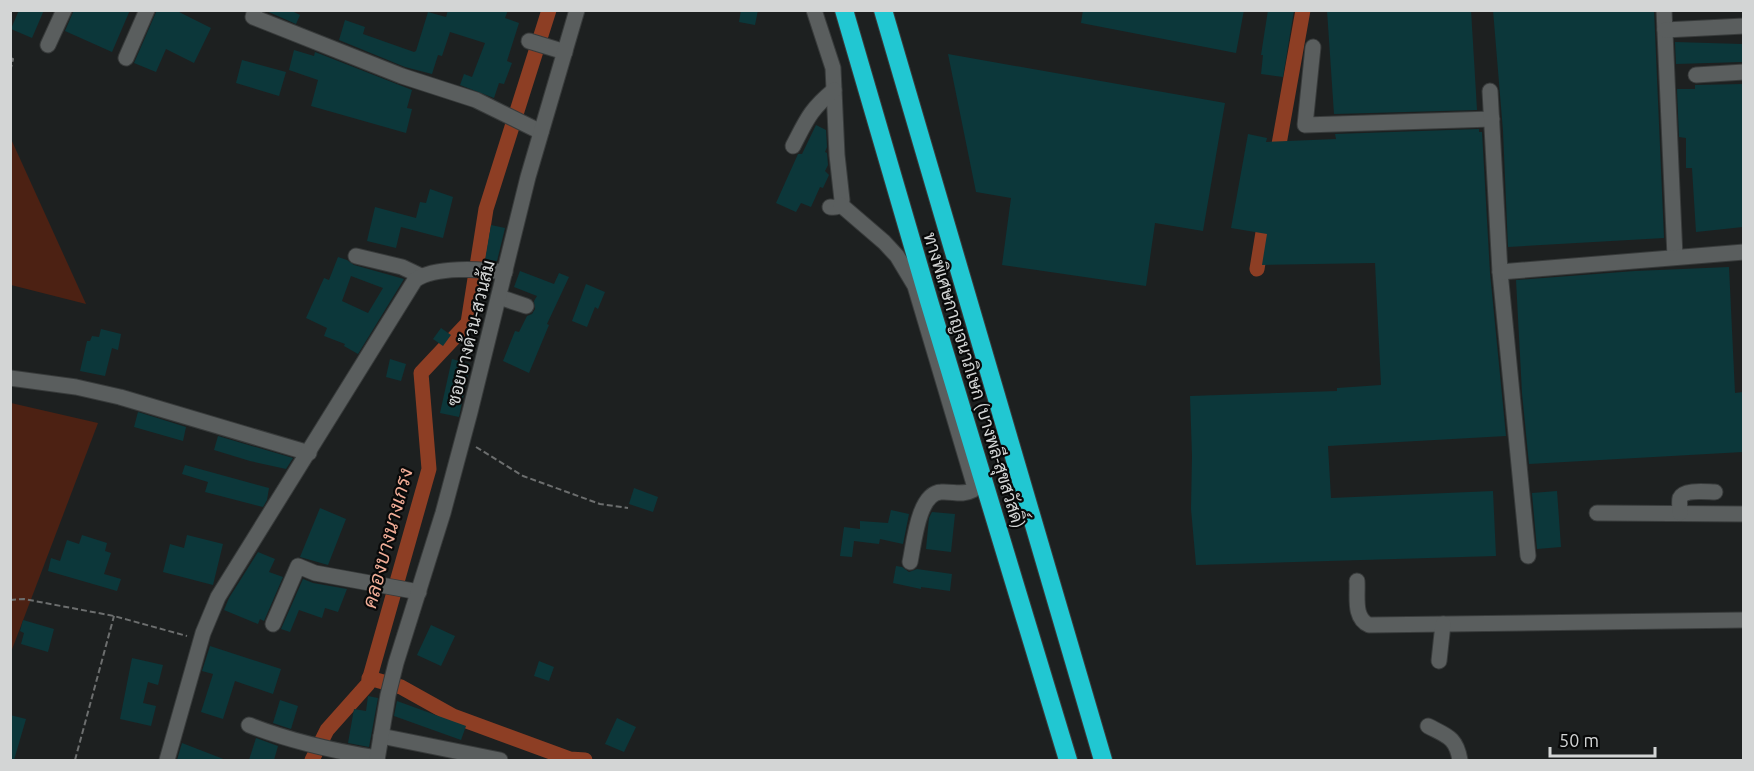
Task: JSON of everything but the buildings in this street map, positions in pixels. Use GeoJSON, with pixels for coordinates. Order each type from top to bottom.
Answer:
{"type":"FeatureCollection","features":[{"type":"Feature","properties":{"kind":"highway","name":"ทางพิเศษกาญจนาภิเษก (บางพลี-สุขสวัสดิ์)"},"geometry":{"type":"LineString","coordinates":[[844,10],[929,301],[1068,760]]}},
{"type":"Feature","properties":{"kind":"highway","name":"ทางพิเศษกาญจนาภิเษก (บางพลี-สุขสวัสดิ์)"},"geometry":{"type":"LineString","coordinates":[[883,10],[1103,760]]}},
{"type":"Feature","properties":{"kind":"street"},"geometry":{"type":"LineString","coordinates":[[48,45],[64,10]]}},
{"type":"Feature","properties":{"kind":"street"},"geometry":{"type":"LineString","coordinates":[[126,58],[147,10]]}},
{"type":"Feature","properties":{"kind":"street"},"geometry":{"type":"LineString","coordinates":[[255,10],[253,17],[402,76],[476,100],[541,132]]}},
{"type":"Feature","properties":{"kind":"street","name":"ซอยบางด้วน-สวนส้ม"},"geometry":{"type":"LineString","coordinates":[[381,736],[388,695],[413,591],[463,439],[499,297],[502,271],[541,132],[560,50],[577,10]]}},
{"type":"Feature","properties":{"kind":"street"},"geometry":{"type":"LineString","coordinates":[[814,10],[833,68],[837,155],[842,195],[836,206],[884,242],[897,256],[915,286],[974,484],[973,490],[965,494],[938,492],[929,496],[923,505],[910,562]]}},
{"type":"Feature","properties":{"kind":"street"},"geometry":{"type":"LineString","coordinates":[[1665,10],[1675,258]]}},
{"type":"Feature","properties":{"kind":"street"},"geometry":{"type":"LineString","coordinates":[[1665,30],[1743,26]]}},
{"type":"Feature","properties":{"kind":"street"},"geometry":{"type":"LineString","coordinates":[[532,41],[560,50]]}},
{"type":"Feature","properties":{"kind":"street"},"geometry":{"type":"LineString","coordinates":[[1313,47],[1305,125],[1491,120]]}},
{"type":"Feature","properties":{"kind":"street"},"geometry":{"type":"LineString","coordinates":[[1696,75],[1743,72]]}},
{"type":"Feature","properties":{"kind":"street"},"geometry":{"type":"LineString","coordinates":[[793,146],[808,116],[834,90]]}},
{"type":"Feature","properties":{"kind":"street"},"geometry":{"type":"LineString","coordinates":[[1490,91],[1500,272],[1528,556]]}},
{"type":"Feature","properties":{"kind":"street"},"geometry":{"type":"LineString","coordinates":[[1500,272],[1743,252]]}},
{"type":"Feature","properties":{"kind":"street"},"geometry":{"type":"LineString","coordinates":[[356,256],[402,267],[421,276]]}},
{"type":"Feature","properties":{"kind":"street"},"geometry":{"type":"LineString","coordinates":[[167,760],[202,636],[218,597],[415,280],[421,276],[449,271],[502,271]]}},
{"type":"Feature","properties":{"kind":"street"},"geometry":{"type":"LineString","coordinates":[[499,297],[526,306]]}},
{"type":"Feature","properties":{"kind":"street"},"geometry":{"type":"LineString","coordinates":[[10,378],[76,387],[120,397],[309,453]]}},
{"type":"Feature","properties":{"kind":"street"},"geometry":{"type":"LineString","coordinates":[[1680,513],[1682,495],[1687,492],[1715,492]]}},
{"type":"Feature","properties":{"kind":"street"},"geometry":{"type":"LineString","coordinates":[[1597,513],[1743,514]]}},
{"type":"Feature","properties":{"kind":"street"},"geometry":{"type":"LineString","coordinates":[[273,624],[298,566],[315,573],[413,591]]}},
{"type":"Feature","properties":{"kind":"street"},"geometry":{"type":"LineString","coordinates":[[1357,581],[1358,615],[1362,622],[1369,625],[1743,620]]}},
{"type":"Feature","properties":{"kind":"street"},"geometry":{"type":"LineString","coordinates":[[1439,661],[1443,624]]}},
{"type":"Feature","properties":{"kind":"street"},"geometry":{"type":"LineString","coordinates":[[249,725],[335,751],[377,760],[381,736],[500,760]]}},
{"type":"Feature","properties":{"kind":"street"},"geometry":{"type":"LineString","coordinates":[[1428,726],[1450,737],[1458,750],[1460,760]]}},
{"type":"Feature","properties":{"kind":"path"},"geometry":{"type":"LineString","coordinates":[[10,58],[13,59],[10,72]]}},
{"type":"Feature","properties":{"kind":"path"},"geometry":{"type":"LineString","coordinates":[[463,439],[524,476],[600,504],[628,508]]}},
{"type":"Feature","properties":{"kind":"path"},"geometry":{"type":"LineString","coordinates":[[10,600],[24,599],[202,636]]}},
{"type":"Feature","properties":{"kind":"path"},"geometry":{"type":"LineString","coordinates":[[75,760],[114,616]]}},
{"type":"Feature","properties":{"kind":"shaded area"},"geometry":{"type":"Polygon","coordinates":[[[11,139],[86,304],[11,285],[11,139]]]}},
{"type":"Feature","properties":{"kind":"shaded area"},"geometry":{"type":"Polygon","coordinates":[[[10,403],[98,423],[11,652],[10,403]]]}},
{"type":"Feature","properties":{"kind":"waterway","name":"คลองบางนางเกรง"},"geometry":{"type":"LineString","coordinates":[[312,760],[327,730],[368,684],[429,469],[421,373],[468,323],[486,209],[549,10]]}},
{"type":"Feature","properties":{"kind":"waterway"},"geometry":{"type":"LineString","coordinates":[[1276,161],[1303,10]]}},
{"type":"Feature","properties":{"kind":"waterway"},"geometry":{"type":"LineString","coordinates":[[1257,269],[1266,214]]}},
{"type":"Feature","properties":{"kind":"waterway"},"geometry":{"type":"LineString","coordinates":[[369,678],[401,687],[453,716],[570,759],[585,760]]}}]}
